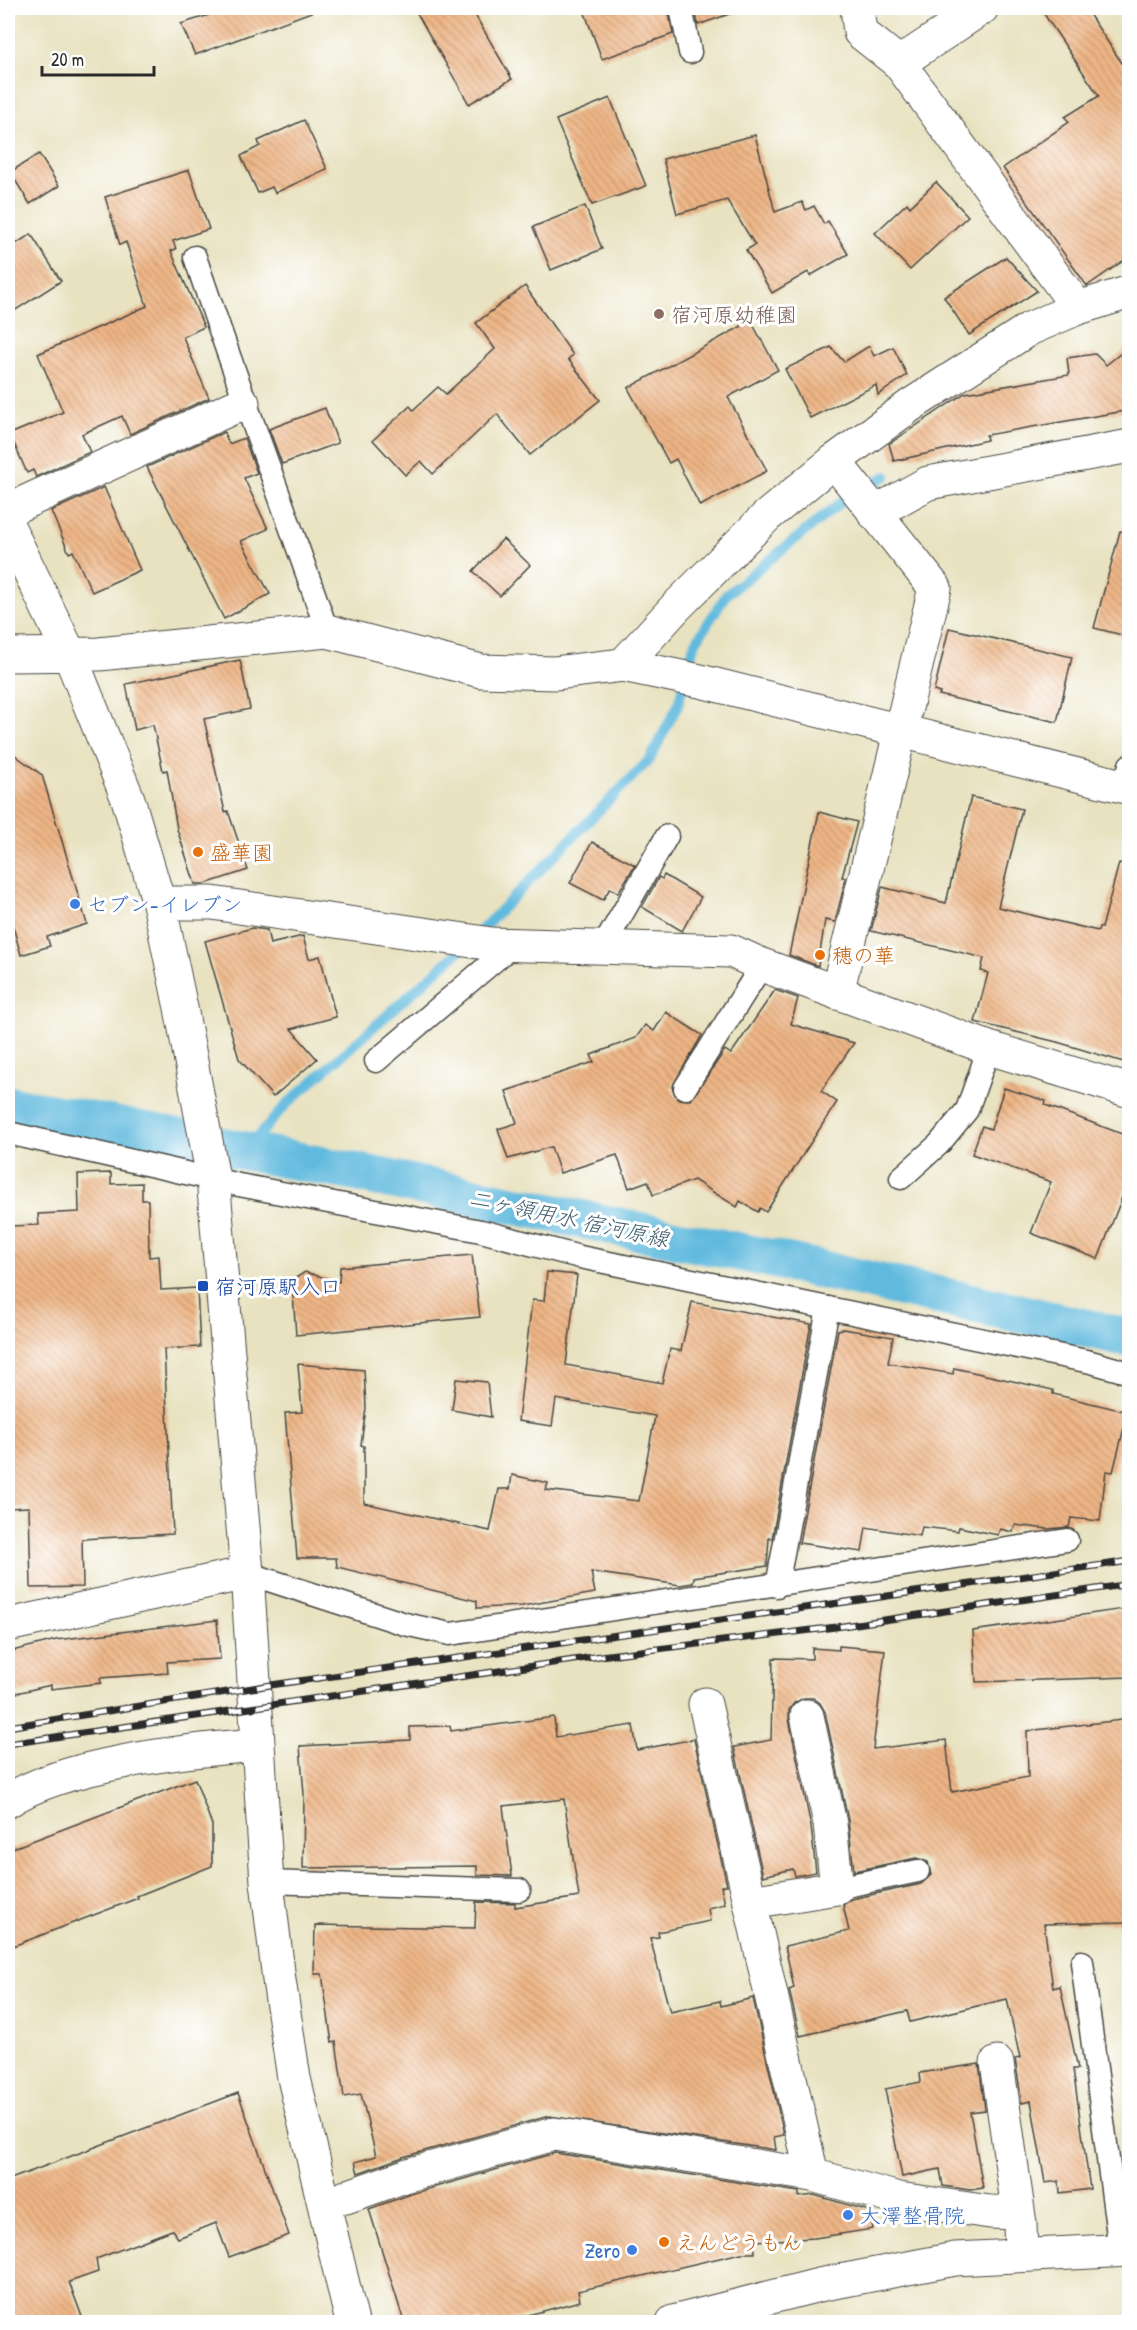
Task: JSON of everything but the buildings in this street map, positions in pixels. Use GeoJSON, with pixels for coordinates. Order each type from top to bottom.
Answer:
{"type":"FeatureCollection","features":[{"type":"Feature","properties":{"kind":"street"},"geometry":{"type":"LineString","coordinates":[[857,8],[860,32],[899,63],[1078,308]]}},
{"type":"Feature","properties":{"kind":"street"},"geometry":{"type":"LineString","coordinates":[[899,63],[982,8]]}},
{"type":"Feature","properties":{"kind":"street"},"geometry":{"type":"LineString","coordinates":[[622,665],[766,516],[834,461],[911,405],[1029,329],[1078,308],[1130,292]]}},
{"type":"Feature","properties":{"kind":"street"},"geometry":{"type":"LineString","coordinates":[[8,510],[243,403]]}},
{"type":"Feature","properties":{"kind":"street"},"geometry":{"type":"LineString","coordinates":[[864,500],[928,483],[1130,446]]}},
{"type":"Feature","properties":{"kind":"street"},"geometry":{"type":"LineString","coordinates":[[834,461],[935,588],[837,993]]}},
{"type":"Feature","properties":{"kind":"street"},"geometry":{"type":"LineString","coordinates":[[8,526],[69,653],[128,799],[159,903],[204,1129],[212,1171],[247,1573],[256,1745],[267,1882],[294,2078],[352,2322]]}},
{"type":"Feature","properties":{"kind":"street"},"geometry":{"type":"LineString","coordinates":[[8,655],[99,654],[327,631],[481,671],[555,673],[622,665],[688,678],[902,731],[1128,780]]}},
{"type":"Feature","properties":{"kind":"street"},"geometry":{"type":"LineString","coordinates":[[159,903],[212,903],[489,943],[731,951],[762,965],[989,1048],[1130,1091]]}},
{"type":"Feature","properties":{"kind":"street"},"geometry":{"type":"LineString","coordinates":[[8,1625],[247,1573]]}},
{"type":"Feature","properties":{"kind":"street"},"geometry":{"type":"LineString","coordinates":[[705,1704],[812,2175]]}},
{"type":"Feature","properties":{"kind":"street"},"geometry":{"type":"LineString","coordinates":[[750,1902],[837,1888],[830,1824],[807,1716]]}},
{"type":"Feature","properties":{"kind":"street"},"geometry":{"type":"LineString","coordinates":[[8,1801],[24,1790],[98,1767],[256,1745]]}},
{"type":"Feature","properties":{"kind":"street"},"geometry":{"type":"LineString","coordinates":[[997,2062],[1022,2254]]}},
{"type":"Feature","properties":{"kind":"street"},"geometry":{"type":"LineString","coordinates":[[346,2197],[408,2175],[554,2134],[812,2175],[898,2199],[990,2212],[1017,2213]]}},
{"type":"Feature","properties":{"kind":"street"},"geometry":{"type":"LineString","coordinates":[[673,2322],[831,2283],[955,2259],[1125,2250]]}},
{"type":"Feature","properties":{"kind":"lane"},"geometry":{"type":"LineString","coordinates":[[681,8],[690,52]]}},
{"type":"Feature","properties":{"kind":"lane"},"geometry":{"type":"LineString","coordinates":[[195,257],[243,403],[272,471],[327,631]]}},
{"type":"Feature","properties":{"kind":"lane"},"geometry":{"type":"LineString","coordinates":[[603,947],[667,836]]}},
{"type":"Feature","properties":{"kind":"lane"},"geometry":{"type":"LineString","coordinates":[[376,1061],[489,943]]}},
{"type":"Feature","properties":{"kind":"lane"},"geometry":{"type":"LineString","coordinates":[[685,1088],[762,965]]}},
{"type":"Feature","properties":{"kind":"lane"},"geometry":{"type":"LineString","coordinates":[[901,1178],[939,1144],[967,1110],[989,1048]]}},
{"type":"Feature","properties":{"kind":"lane"},"geometry":{"type":"LineString","coordinates":[[8,1133],[212,1171],[352,1208],[481,1231],[580,1257],[1091,1362],[1130,1373]]}},
{"type":"Feature","properties":{"kind":"lane"},"geometry":{"type":"LineString","coordinates":[[777,1586],[828,1308]]}},
{"type":"Feature","properties":{"kind":"lane"},"geometry":{"type":"LineString","coordinates":[[247,1573],[405,1624],[450,1634],[1067,1540]]}},
{"type":"Feature","properties":{"kind":"lane"},"geometry":{"type":"LineString","coordinates":[[837,1888],[918,1871]]}},
{"type":"Feature","properties":{"kind":"lane"},"geometry":{"type":"LineString","coordinates":[[267,1882],[519,1890]]}},
{"type":"Feature","properties":{"kind":"lane"},"geometry":{"type":"LineString","coordinates":[[1082,1962],[1125,2250]]}},
{"type":"Feature","properties":{"kind":"waterway"},"geometry":{"type":"LineString","coordinates":[[476,935],[650,759],[678,705],[694,645],[726,595],[844,500],[886,476]]}},
{"type":"Feature","properties":{"kind":"waterway"},"geometry":{"type":"LineString","coordinates":[[246,1150],[287,1104],[465,946]]}},
{"type":"Feature","properties":{"kind":"waterway","name":"二ヶ領用水 宿河原線"},"geometry":{"type":"LineString","coordinates":[[8,1105],[364,1174],[768,1258],[1130,1338]]}},
{"type":"Feature","properties":{"kind":"railway"},"geometry":{"type":"LineString","coordinates":[[8,1727],[271,1685],[1130,1561]]}},
{"type":"Feature","properties":{"kind":"railway"},"geometry":{"type":"LineString","coordinates":[[8,1744],[600,1656],[836,1627],[1130,1584]]}},
{"type":"Feature","properties":{"kind":"place","name":"宿河原幼稚園"},"geometry":{"type":"Point","coordinates":[659,314]}},
{"type":"Feature","properties":{"kind":"place","name":"盛華園"},"geometry":{"type":"Point","coordinates":[198,852]}},
{"type":"Feature","properties":{"kind":"place","name":"セブン-イレブン"},"geometry":{"type":"Point","coordinates":[75,904]}},
{"type":"Feature","properties":{"kind":"place","name":"穂の華"},"geometry":{"type":"Point","coordinates":[820,955]}},
{"type":"Feature","properties":{"kind":"place","name":"宿河原駅入口"},"geometry":{"type":"Point","coordinates":[203,1286]}},
{"type":"Feature","properties":{"kind":"place","name":"大澤整骨院"},"geometry":{"type":"Point","coordinates":[848,2215]}},
{"type":"Feature","properties":{"kind":"place","name":"えんどうもん"},"geometry":{"type":"Point","coordinates":[664,2242]}},
{"type":"Feature","properties":{"kind":"place","name":"Zero"},"geometry":{"type":"Point","coordinates":[632,2250]}}]}
